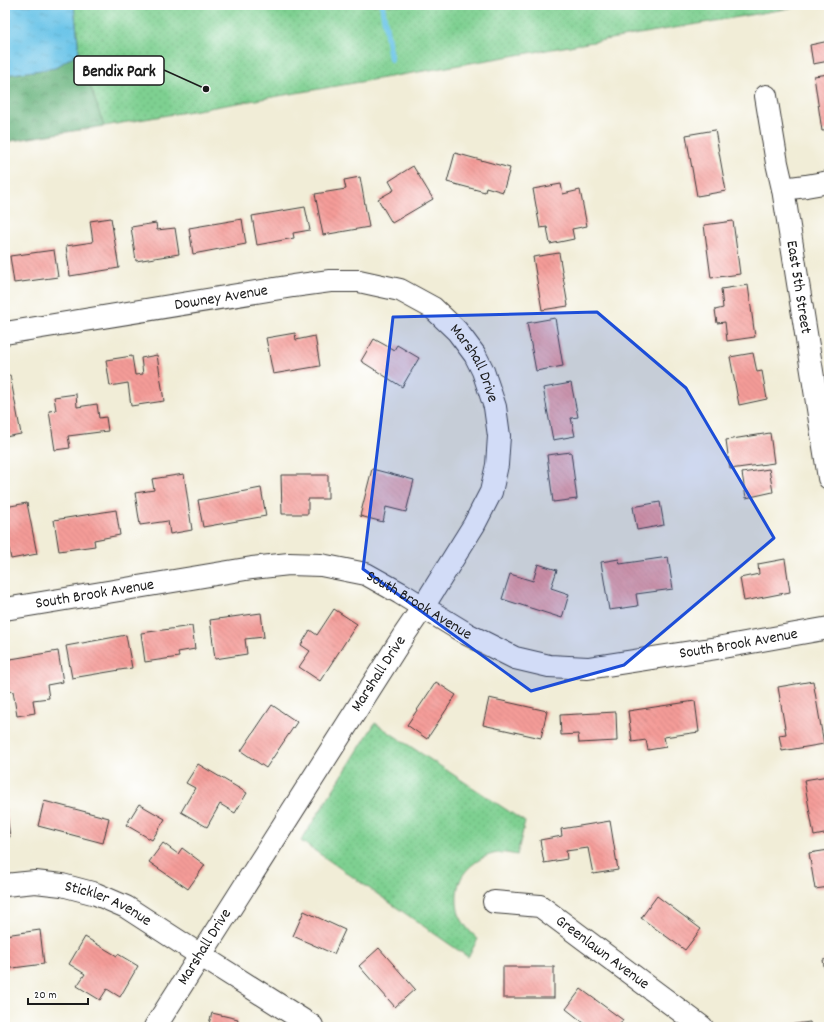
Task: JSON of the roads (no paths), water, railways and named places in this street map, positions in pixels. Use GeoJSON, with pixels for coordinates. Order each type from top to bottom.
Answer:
{"type":"FeatureCollection","features":[{"type":"Feature","properties":{"kind":"street","name":"East 5th Street"},"geometry":{"type":"LineString","coordinates":[[766,96],[777,163],[783,189],[829,478]]}},
{"type":"Feature","properties":{"kind":"street"},"geometry":{"type":"LineString","coordinates":[[783,189],[829,182]]}},
{"type":"Feature","properties":{"kind":"street","name":"Downey Avenue"},"geometry":{"type":"LineString","coordinates":[[5,334],[277,288],[330,281],[358,281],[400,290],[433,308]]}},
{"type":"Feature","properties":{"kind":"street","name":"Marshall Drive"},"geometry":{"type":"LineString","coordinates":[[155,1027],[423,607],[474,525],[491,492],[497,465],[499,436],[495,407],[484,371],[475,355],[457,330],[433,308]]}},
{"type":"Feature","properties":{"kind":"street","name":"South Brook Avenue"},"geometry":{"type":"LineString","coordinates":[[5,609],[252,568],[289,564],[321,565],[366,574],[467,634],[515,658],[549,666],[588,668],[717,648],[829,628]]}},
{"type":"Feature","properties":{"kind":"street","name":"Stickler Avenue"},"geometry":{"type":"LineString","coordinates":[[5,885],[35,882],[62,885],[96,894],[126,907],[312,1026]]}},
{"type":"Feature","properties":{"kind":"street","name":"Greenlawn Avenue"},"geometry":{"type":"LineString","coordinates":[[494,902],[540,906],[702,1027]]}},
{"type":"Feature","properties":{"kind":"water"},"geometry":{"type":"Polygon","coordinates":[[[5,5],[74,5],[79,52],[55,68],[5,75],[5,5]]]}},
{"type":"Feature","properties":{"kind":"waterway"},"geometry":{"type":"LineString","coordinates":[[382,5],[391,59]]}},
{"type":"Feature","properties":{"kind":"place","name":"Bendix Park"},"geometry":{"type":"Point","coordinates":[206,89]}}]}
